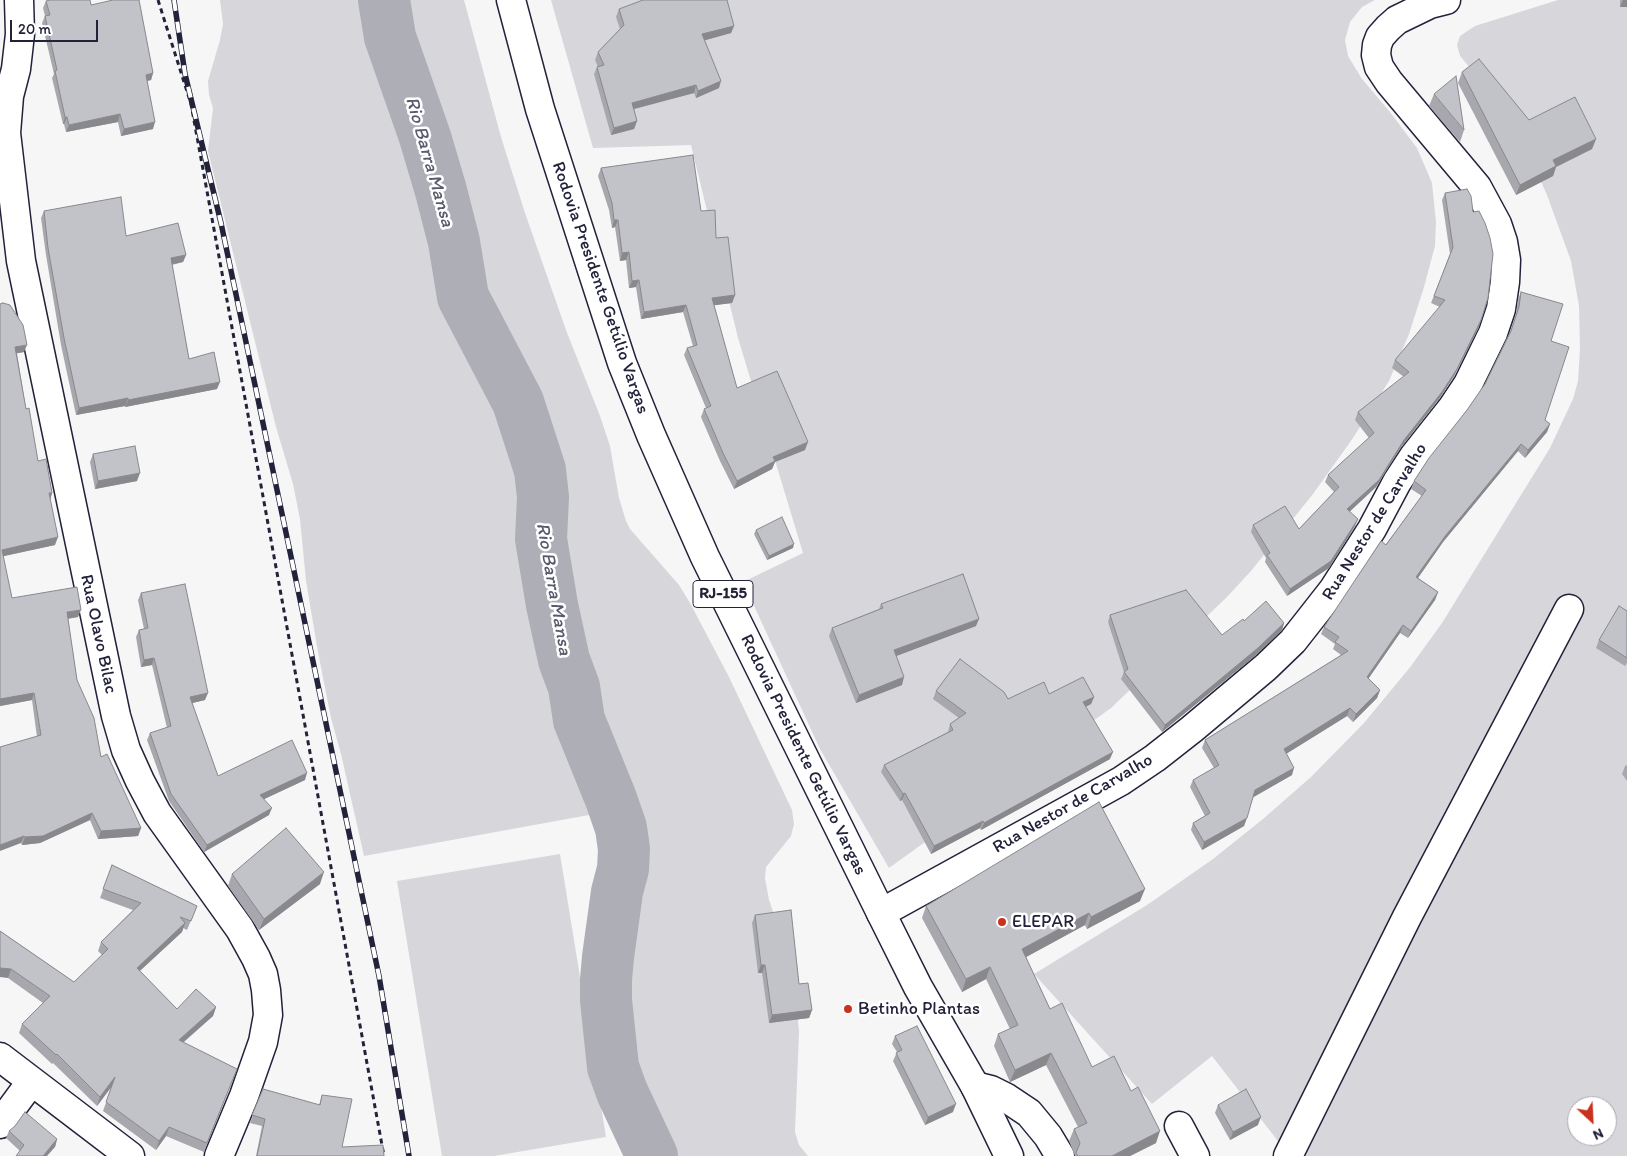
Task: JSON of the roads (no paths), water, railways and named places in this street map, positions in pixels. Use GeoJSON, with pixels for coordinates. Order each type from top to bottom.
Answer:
{"type":"FeatureCollection","features":[{"type":"Feature","properties":{"kind":"street","name":"Rua Olavo Bilac"},"geometry":{"type":"LineString","coordinates":[[18,0],[20,34],[8,70],[9,96],[6,133],[10,265],[116,716],[126,750],[140,781],[157,812],[240,929],[263,974],[266,990],[268,1015],[263,1042],[244,1096],[219,1156]]}},
{"type":"Feature","properties":{"kind":"street","name":"Rodovia Presidente Getúlio Vargas"},"geometry":{"type":"LineString","coordinates":[[511,0],[540,109],[622,363],[648,426],[705,557],[881,913],[918,987],[975,1086],[1010,1156]]}},
{"type":"Feature","properties":{"kind":"street","name":"Rua Nestor de Carvalho"},"geometry":{"type":"LineString","coordinates":[[881,913],[1121,781],[1185,735],[1266,667],[1293,642],[1333,590],[1369,536],[1397,482],[1414,456],[1452,408],[1468,384],[1501,309],[1506,260],[1503,242],[1497,224],[1477,187],[1389,82],[1379,66],[1376,55],[1380,37],[1397,20],[1424,7],[1446,0]]}},
{"type":"Feature","properties":{"kind":"street"},"geometry":{"type":"LineString","coordinates":[[1288,1156],[1407,916],[1569,609]]}},
{"type":"Feature","properties":{"kind":"street"},"geometry":{"type":"LineString","coordinates":[[0,1057],[130,1156]]}},
{"type":"Feature","properties":{"kind":"street"},"geometry":{"type":"LineString","coordinates":[[0,1124],[31,1082]]}},
{"type":"Feature","properties":{"kind":"street"},"geometry":{"type":"LineString","coordinates":[[975,1086],[991,1090],[1005,1097],[1029,1113],[1048,1136],[1060,1156]]}},
{"type":"Feature","properties":{"kind":"street"},"geometry":{"type":"LineString","coordinates":[[1179,1126],[1195,1156]]}},
{"type":"Feature","properties":{"kind":"waterway","name":"Rio Barra Mansa"},"geometry":{"type":"LineString","coordinates":[[384,0],[390,37],[425,137],[441,191],[454,242],[463,297],[518,402],[540,470],[543,497],[541,539],[552,605],[564,660],[574,687],[579,720],[611,799],[621,828],[624,849],[623,869],[617,892],[606,980],[606,1000],[613,1067],[622,1092],[652,1156]]}},
{"type":"Feature","properties":{"kind":"railway"},"geometry":{"type":"LineString","coordinates":[[174,0],[185,74],[221,223],[379,976],[409,1156]]}},
{"type":"Feature","properties":{"kind":"place","name":"ELEPAR"},"geometry":{"type":"Point","coordinates":[1002,922]}},
{"type":"Feature","properties":{"kind":"place","name":"Betinho Plantas"},"geometry":{"type":"Point","coordinates":[848,1009]}}]}
